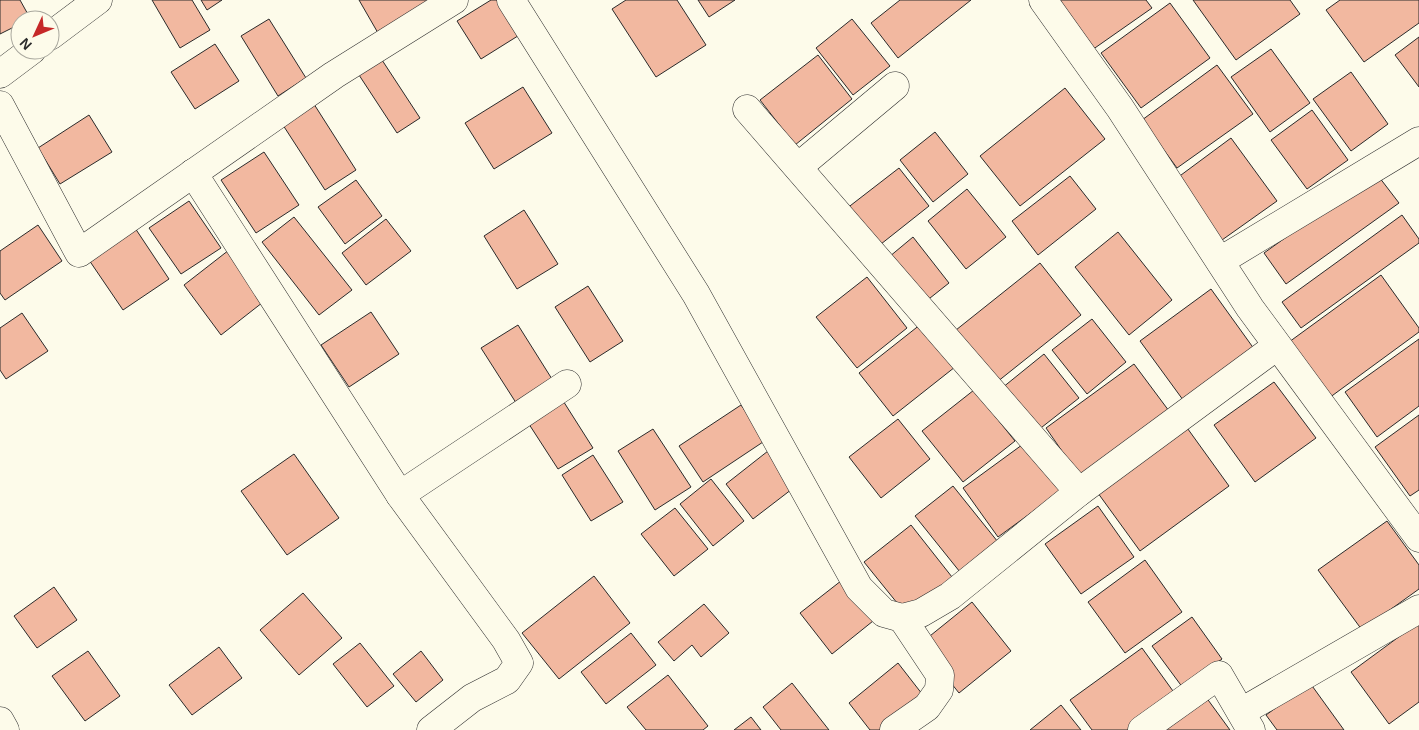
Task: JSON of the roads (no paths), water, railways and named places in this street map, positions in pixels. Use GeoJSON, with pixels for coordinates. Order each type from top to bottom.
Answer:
{"type":"FeatureCollection","features":[{"type":"Feature","properties":{"kind":"street"},"geometry":{"type":"LineString","coordinates":[[60,28],[98,0]]}},
{"type":"Feature","properties":{"kind":"street"},"geometry":{"type":"LineString","coordinates":[[0,105],[79,253],[334,75],[454,0]]}},
{"type":"Feature","properties":{"kind":"street"},"geometry":{"type":"LineString","coordinates":[[511,0],[696,294],[859,588],[884,612],[902,618],[921,613],[950,596],[1079,492],[1277,346]]}},
{"type":"Feature","properties":{"kind":"street"},"geometry":{"type":"LineString","coordinates":[[1043,0],[1120,108],[1277,346],[1419,538]]}},
{"type":"Feature","properties":{"kind":"street"},"geometry":{"type":"LineString","coordinates":[[0,74],[19,60]]}},
{"type":"Feature","properties":{"kind":"street"},"geometry":{"type":"LineString","coordinates":[[798,167],[895,86]]}},
{"type":"Feature","properties":{"kind":"street"},"geometry":{"type":"LineString","coordinates":[[747,109],[1079,492]]}},
{"type":"Feature","properties":{"kind":"street"},"geometry":{"type":"LineString","coordinates":[[1220,261],[1419,141]]}},
{"type":"Feature","properties":{"kind":"street"},"geometry":{"type":"LineString","coordinates":[[193,173],[400,495],[506,640],[518,664],[507,680],[472,698],[431,730]]}},
{"type":"Feature","properties":{"kind":"street"},"geometry":{"type":"LineString","coordinates":[[400,495],[567,384]]}},
{"type":"Feature","properties":{"kind":"street"},"geometry":{"type":"LineString","coordinates":[[1142,730],[1219,675],[1246,721],[1419,609]]}},
{"type":"Feature","properties":{"kind":"street"},"geometry":{"type":"LineString","coordinates":[[894,730],[927,707],[939,690],[940,675],[902,618]]}},
{"type":"Feature","properties":{"kind":"street"},"geometry":{"type":"LineString","coordinates":[[0,721],[5,730]]}}]}
